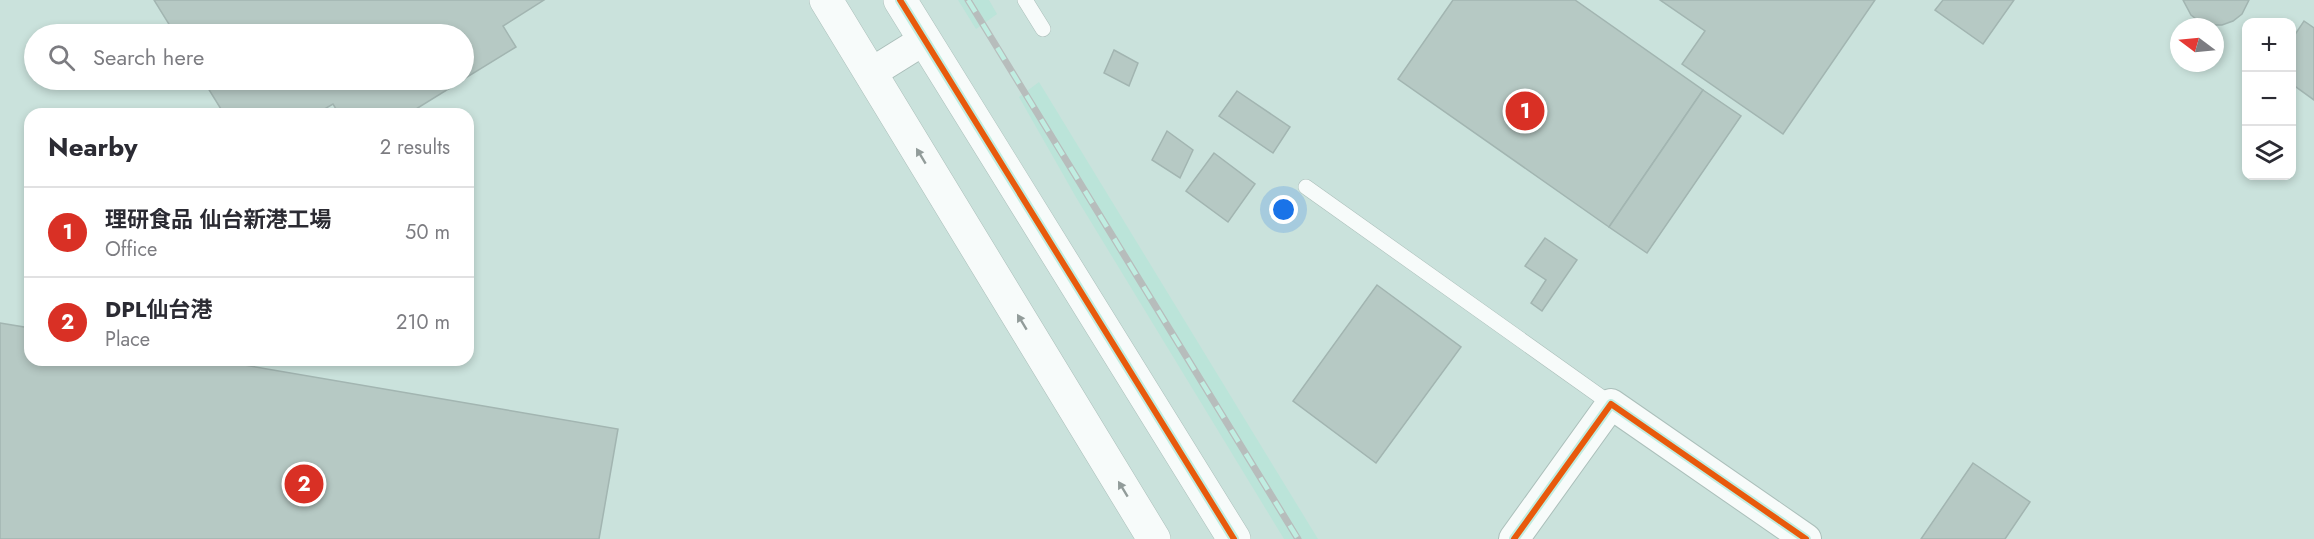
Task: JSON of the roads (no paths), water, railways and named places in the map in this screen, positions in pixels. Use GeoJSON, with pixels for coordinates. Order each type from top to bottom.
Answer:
{"type":"FeatureCollection","features":[{"type":"Feature","properties":{"kind":"street"},"geometry":{"type":"LineString","coordinates":[[826,0],[1154,539]]}},
{"type":"Feature","properties":{"kind":"street"},"geometry":{"type":"LineString","coordinates":[[900,0],[1234,539]]}},
{"type":"Feature","properties":{"kind":"street"},"geometry":{"type":"LineString","coordinates":[[871,74],[924,40]]}},
{"type":"Feature","properties":{"kind":"street"},"geometry":{"type":"LineString","coordinates":[[1514,539],[1611,404],[1806,539]]}},
{"type":"Feature","properties":{"kind":"lane"},"geometry":{"type":"LineString","coordinates":[[1025,0],[1043,29]]}},
{"type":"Feature","properties":{"kind":"lane"},"geometry":{"type":"LineString","coordinates":[[1306,187],[1611,404]]}},
{"type":"Feature","properties":{"kind":"railway"},"geometry":{"type":"LineString","coordinates":[[968,0],[1298,539]]}},
{"type":"Feature","properties":{"kind":"place","name":"理研食品 仙台新港工場"},"geometry":{"type":"Point","coordinates":[1525,111]}},
{"type":"Feature","properties":{"kind":"place","name":"DPL仙台港"},"geometry":{"type":"Point","coordinates":[304,484]}}]}
